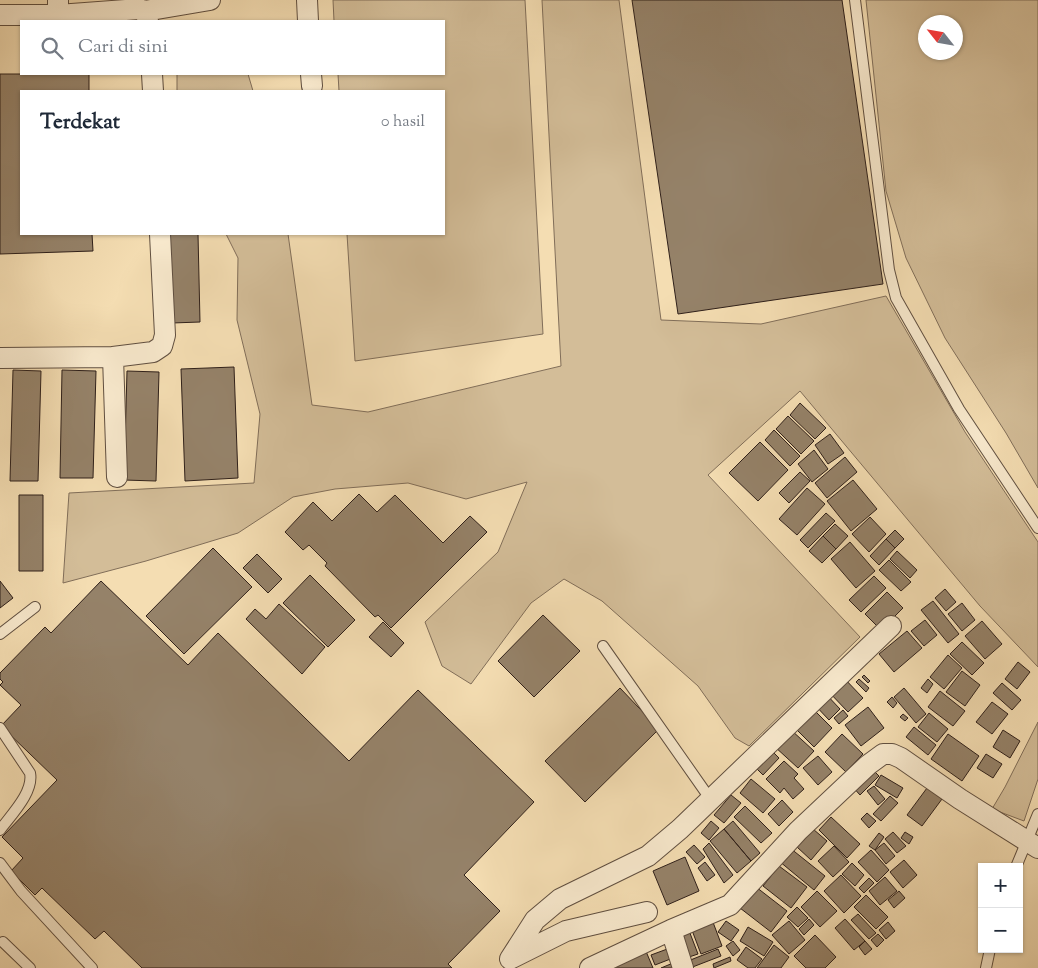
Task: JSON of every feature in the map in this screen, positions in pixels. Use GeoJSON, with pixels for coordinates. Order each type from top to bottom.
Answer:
{"type":"FeatureCollection","features":[{"type":"Feature","properties":{"kind":"street"},"geometry":{"type":"LineString","coordinates":[[0,15],[58,8],[139,9],[147,16],[210,0]]}},
{"type":"Feature","properties":{"kind":"street"},"geometry":{"type":"LineString","coordinates":[[307,0],[308,20]]}},
{"type":"Feature","properties":{"kind":"street"},"geometry":{"type":"LineString","coordinates":[[152,75],[152,90]]}},
{"type":"Feature","properties":{"kind":"street"},"geometry":{"type":"LineString","coordinates":[[0,358],[113,357],[153,352],[162,346],[165,335],[160,235]]}},
{"type":"Feature","properties":{"kind":"street"},"geometry":{"type":"LineString","coordinates":[[113,357],[117,477]]}},
{"type":"Feature","properties":{"kind":"street"},"geometry":{"type":"LineString","coordinates":[[505,964],[536,920],[547,909],[560,899],[648,856],[680,829],[891,626]]}},
{"type":"Feature","properties":{"kind":"street"},"geometry":{"type":"LineString","coordinates":[[590,968],[730,905],[798,831],[868,765],[883,754],[892,754],[901,758],[1033,845]]}},
{"type":"Feature","properties":{"kind":"street"},"geometry":{"type":"LineString","coordinates":[[505,964],[566,931],[647,912]]}},
{"type":"Feature","properties":{"kind":"street"},"geometry":{"type":"LineString","coordinates":[[671,930],[683,968]]}},
{"type":"Feature","properties":{"kind":"lane"},"geometry":{"type":"LineString","coordinates":[[854,0],[889,270],[896,298],[959,409],[1038,528]]}},
{"type":"Feature","properties":{"kind":"lane"},"geometry":{"type":"LineString","coordinates":[[0,634],[35,606]]}},
{"type":"Feature","properties":{"kind":"lane"},"geometry":{"type":"LineString","coordinates":[[603,646],[711,800]]}},
{"type":"Feature","properties":{"kind":"lane"},"geometry":{"type":"LineString","coordinates":[[0,728],[30,773],[31,781],[27,792],[0,830]]}},
{"type":"Feature","properties":{"kind":"lane"},"geometry":{"type":"LineString","coordinates":[[1019,863],[1033,845],[1038,814]]}},
{"type":"Feature","properties":{"kind":"lane"},"geometry":{"type":"LineString","coordinates":[[0,863],[21,891],[92,968]]}},
{"type":"Feature","properties":{"kind":"lane"},"geometry":{"type":"LineString","coordinates":[[3,942],[30,968]]}},
{"type":"Feature","properties":{"kind":"lane"},"geometry":{"type":"LineString","coordinates":[[986,968],[989,953]]}},
{"type":"Feature","properties":{"kind":"shaded area"},"geometry":{"type":"Polygon","coordinates":[[[333,0],[525,0],[543,334],[355,361],[347,235],[445,235],[445,90],[339,90],[338,75],[445,75],[445,20],[334,20],[333,0]]]}},
{"type":"Feature","properties":{"kind":"shaded area"},"geometry":{"type":"Polygon","coordinates":[[[542,0],[619,0],[661,320],[761,324],[886,296],[965,432],[1038,542],[1038,667],[980,606],[800,391],[708,475],[860,637],[749,746],[735,738],[698,686],[602,601],[564,579],[531,603],[471,684],[442,666],[425,622],[498,552],[527,482],[466,499],[408,483],[335,489],[293,497],[238,533],[146,561],[63,583],[69,493],[254,483],[260,414],[237,320],[238,258],[226,235],[288,235],[312,405],[368,412],[561,366],[542,0]]]}},
{"type":"Feature","properties":{"kind":"shaded area"},"geometry":{"type":"Polygon","coordinates":[[[866,0],[1038,0],[1038,488],[1006,433],[945,338],[906,258],[886,191],[866,0]]]}},
{"type":"Feature","properties":{"kind":"shaded area"},"geometry":{"type":"Polygon","coordinates":[[[177,75],[248,75],[253,90],[177,90],[177,75]]]}},
{"type":"Feature","properties":{"kind":"shaded area"},"geometry":{"type":"Polygon","coordinates":[[[1038,722],[1038,779],[1024,821],[992,809],[1038,722]]]}},
{"type":"Feature","properties":{"kind":"building"},"geometry":{"type":"Polygon","coordinates":[[[632,0],[842,0],[883,284],[678,314],[632,0]]]}},
{"type":"Feature","properties":{"kind":"building"},"geometry":{"type":"Polygon","coordinates":[[[0,74],[89,75],[89,90],[20,90],[20,235],[92,235],[93,251],[0,254],[0,74]]]}},
{"type":"Feature","properties":{"kind":"building"},"geometry":{"type":"Polygon","coordinates":[[[169,235],[198,235],[200,322],[172,323],[169,235]]]}},
{"type":"Feature","properties":{"kind":"building"},"geometry":{"type":"Polygon","coordinates":[[[234,367],[238,478],[185,481],[181,369],[234,367]]]}},
{"type":"Feature","properties":{"kind":"building"},"geometry":{"type":"Polygon","coordinates":[[[13,370],[41,371],[38,481],[10,481],[13,370]]]}},
{"type":"Feature","properties":{"kind":"building"},"geometry":{"type":"Polygon","coordinates":[[[62,370],[96,371],[93,478],[60,478],[62,370]]]}},
{"type":"Feature","properties":{"kind":"building"},"geometry":{"type":"Polygon","coordinates":[[[127,371],[159,372],[156,481],[124,480],[127,371]]]}},
{"type":"Feature","properties":{"kind":"building"},"geometry":{"type":"Polygon","coordinates":[[[800,403],[826,428],[815,439],[790,415],[800,403]]]}},
{"type":"Feature","properties":{"kind":"building"},"geometry":{"type":"Polygon","coordinates":[[[788,416],[814,441],[801,454],[776,429],[788,416]]]}},
{"type":"Feature","properties":{"kind":"building"},"geometry":{"type":"Polygon","coordinates":[[[774,430],[800,456],[790,466],[765,440],[774,430]]]}},
{"type":"Feature","properties":{"kind":"building"},"geometry":{"type":"Polygon","coordinates":[[[830,434],[844,453],[828,464],[815,445],[830,434]]]}},
{"type":"Feature","properties":{"kind":"building"},"geometry":{"type":"Polygon","coordinates":[[[760,442],[788,470],[758,501],[729,473],[760,442]]]}},
{"type":"Feature","properties":{"kind":"building"},"geometry":{"type":"Polygon","coordinates":[[[814,450],[828,469],[812,482],[798,464],[814,450]]]}},
{"type":"Feature","properties":{"kind":"building"},"geometry":{"type":"Polygon","coordinates":[[[845,457],[857,472],[827,498],[815,483],[845,457]]]}},
{"type":"Feature","properties":{"kind":"building"},"geometry":{"type":"Polygon","coordinates":[[[800,472],[810,481],[789,503],[779,493],[800,472]]]}},
{"type":"Feature","properties":{"kind":"building"},"geometry":{"type":"Polygon","coordinates":[[[853,480],[877,509],[851,531],[827,501],[853,480]]]}},
{"type":"Feature","properties":{"kind":"building"},"geometry":{"type":"Polygon","coordinates":[[[807,488],[825,504],[797,535],[779,519],[807,488]]]}},
{"type":"Feature","properties":{"kind":"building"},"geometry":{"type":"Polygon","coordinates":[[[359,494],[377,512],[395,495],[443,543],[470,516],[487,532],[391,628],[378,615],[375,617],[325,566],[327,563],[309,545],[303,550],[285,532],[313,502],[332,521],[359,494]]]}},
{"type":"Feature","properties":{"kind":"building"},"geometry":{"type":"Polygon","coordinates":[[[19,495],[43,495],[43,571],[19,571],[19,495]]]}},
{"type":"Feature","properties":{"kind":"building"},"geometry":{"type":"Polygon","coordinates":[[[826,513],[835,521],[808,548],[800,540],[826,513]]]}},
{"type":"Feature","properties":{"kind":"building"},"geometry":{"type":"Polygon","coordinates":[[[870,517],[886,534],[869,552],[852,534],[870,517]]]}},
{"type":"Feature","properties":{"kind":"building"},"geometry":{"type":"Polygon","coordinates":[[[835,524],[848,536],[836,549],[823,536],[835,524]]]}},
{"type":"Feature","properties":{"kind":"building"},"geometry":{"type":"Polygon","coordinates":[[[895,530],[904,539],[895,548],[886,539],[895,530]]]}},
{"type":"Feature","properties":{"kind":"building"},"geometry":{"type":"Polygon","coordinates":[[[823,536],[836,549],[822,563],[809,551],[823,536]]]}},
{"type":"Feature","properties":{"kind":"building"},"geometry":{"type":"Polygon","coordinates":[[[886,539],[895,548],[879,565],[870,556],[886,539]]]}},
{"type":"Feature","properties":{"kind":"building"},"geometry":{"type":"Polygon","coordinates":[[[850,542],[875,571],[856,588],[831,559],[850,542]]]}},
{"type":"Feature","properties":{"kind":"building"},"geometry":{"type":"Polygon","coordinates":[[[213,548],[252,587],[184,654],[146,616],[213,548]]]}},
{"type":"Feature","properties":{"kind":"building"},"geometry":{"type":"Polygon","coordinates":[[[897,551],[917,570],[910,578],[890,559],[897,551]]]}},
{"type":"Feature","properties":{"kind":"building"},"geometry":{"type":"Polygon","coordinates":[[[257,554],[282,579],[268,593],[243,568],[257,554]]]}},
{"type":"Feature","properties":{"kind":"building"},"geometry":{"type":"Polygon","coordinates":[[[889,560],[911,582],[901,591],[879,570],[889,560]]]}},
{"type":"Feature","properties":{"kind":"building"},"geometry":{"type":"Polygon","coordinates":[[[310,575],[355,620],[328,647],[283,603],[310,575]]]}},
{"type":"Feature","properties":{"kind":"building"},"geometry":{"type":"Polygon","coordinates":[[[874,576],[886,588],[861,612],[849,600],[874,576]]]}},
{"type":"Feature","properties":{"kind":"building"},"geometry":{"type":"Polygon","coordinates":[[[0,581],[13,598],[0,608],[0,581]]]}},
{"type":"Feature","properties":{"kind":"building"},"geometry":{"type":"Polygon","coordinates":[[[101,581],[188,665],[218,633],[349,761],[418,690],[534,802],[464,875],[500,911],[448,964],[452,968],[142,968],[104,931],[95,939],[42,888],[35,895],[11,871],[23,858],[2,837],[57,780],[1,726],[21,705],[0,685],[3,682],[0,679],[0,673],[45,627],[51,633],[101,581]]]}},
{"type":"Feature","properties":{"kind":"building"},"geometry":{"type":"Polygon","coordinates":[[[945,589],[956,602],[946,611],[935,598],[945,589]]]}},
{"type":"Feature","properties":{"kind":"building"},"geometry":{"type":"Polygon","coordinates":[[[887,592],[903,608],[881,630],[865,614],[887,592]]]}},
{"type":"Feature","properties":{"kind":"building"},"geometry":{"type":"Polygon","coordinates":[[[933,601],[959,634],[948,643],[921,610],[933,601]]]}},
{"type":"Feature","properties":{"kind":"building"},"geometry":{"type":"Polygon","coordinates":[[[962,603],[975,620],[962,631],[948,614],[962,603]]]}},
{"type":"Feature","properties":{"kind":"building"},"geometry":{"type":"Polygon","coordinates":[[[279,604],[325,647],[302,674],[246,619],[255,609],[266,619],[279,604]]]}},
{"type":"Feature","properties":{"kind":"building"},"geometry":{"type":"Polygon","coordinates":[[[543,615],[580,651],[534,697],[498,661],[543,615]]]}},
{"type":"Feature","properties":{"kind":"building"},"geometry":{"type":"Polygon","coordinates":[[[925,620],[937,635],[924,646],[911,631],[925,620]]]}},
{"type":"Feature","properties":{"kind":"building"},"geometry":{"type":"Polygon","coordinates":[[[982,621],[1002,644],[985,659],[965,636],[982,621]]]}},
{"type":"Feature","properties":{"kind":"building"},"geometry":{"type":"Polygon","coordinates":[[[383,622],[404,643],[391,657],[369,637],[383,622]]]}},
{"type":"Feature","properties":{"kind":"building"},"geometry":{"type":"Polygon","coordinates":[[[907,631],[922,648],[894,672],[879,654],[907,631]]]}},
{"type":"Feature","properties":{"kind":"building"},"geometry":{"type":"Polygon","coordinates":[[[962,642],[984,663],[972,675],[950,654],[962,642]]]}},
{"type":"Feature","properties":{"kind":"building"},"geometry":{"type":"Polygon","coordinates":[[[948,655],[962,668],[944,689],[930,677],[948,655]]]}},
{"type":"Feature","properties":{"kind":"building"},"geometry":{"type":"Polygon","coordinates":[[[1018,662],[1030,672],[1017,689],[1005,679],[1018,662]]]}},
{"type":"Feature","properties":{"kind":"building"},"geometry":{"type":"Polygon","coordinates":[[[962,671],[980,685],[965,706],[946,692],[962,671]]]}},
{"type":"Feature","properties":{"kind":"building"},"geometry":{"type":"Polygon","coordinates":[[[864,675],[870,681],[868,683],[862,677],[864,675]]]}},
{"type":"Feature","properties":{"kind":"building"},"geometry":{"type":"Polygon","coordinates":[[[842,676],[863,698],[848,712],[827,690],[842,676]]]}},
{"type":"Feature","properties":{"kind":"building"},"geometry":{"type":"Polygon","coordinates":[[[859,679],[869,688],[866,692],[856,682],[859,679]]]}},
{"type":"Feature","properties":{"kind":"building"},"geometry":{"type":"Polygon","coordinates":[[[928,679],[933,684],[927,693],[921,688],[928,679]]]}},
{"type":"Feature","properties":{"kind":"building"},"geometry":{"type":"Polygon","coordinates":[[[1002,683],[1021,700],[1012,710],[993,693],[1002,683]]]}},
{"type":"Feature","properties":{"kind":"building"},"geometry":{"type":"Polygon","coordinates":[[[620,688],[659,729],[585,802],[545,761],[620,688]]]}},
{"type":"Feature","properties":{"kind":"building"},"geometry":{"type":"Polygon","coordinates":[[[904,688],[926,714],[916,723],[894,697],[904,688]]]}},
{"type":"Feature","properties":{"kind":"building"},"geometry":{"type":"Polygon","coordinates":[[[940,691],[965,711],[953,726],[928,707],[940,691]]]}},
{"type":"Feature","properties":{"kind":"building"},"geometry":{"type":"Polygon","coordinates":[[[824,692],[840,709],[829,720],[813,703],[824,692]]]}},
{"type":"Feature","properties":{"kind":"building"},"geometry":{"type":"Polygon","coordinates":[[[892,697],[897,703],[893,708],[887,702],[892,697]]]}},
{"type":"Feature","properties":{"kind":"building"},"geometry":{"type":"Polygon","coordinates":[[[992,702],[1008,714],[992,734],[976,722],[992,702]]]}},
{"type":"Feature","properties":{"kind":"building"},"geometry":{"type":"Polygon","coordinates":[[[868,707],[884,728],[861,746],[845,725],[868,707]]]}},
{"type":"Feature","properties":{"kind":"building"},"geometry":{"type":"Polygon","coordinates":[[[812,708],[832,728],[814,747],[793,726],[812,708]]]}},
{"type":"Feature","properties":{"kind":"building"},"geometry":{"type":"Polygon","coordinates":[[[843,710],[848,716],[839,724],[834,718],[843,710]]]}},
{"type":"Feature","properties":{"kind":"building"},"geometry":{"type":"Polygon","coordinates":[[[929,713],[948,729],[937,742],[918,727],[929,713]]]}},
{"type":"Feature","properties":{"kind":"building"},"geometry":{"type":"Polygon","coordinates":[[[903,714],[908,718],[905,721],[900,717],[903,714]]]}},
{"type":"Feature","properties":{"kind":"building"},"geometry":{"type":"Polygon","coordinates":[[[914,727],[936,745],[928,755],[906,737],[914,727]]]}},
{"type":"Feature","properties":{"kind":"building"},"geometry":{"type":"Polygon","coordinates":[[[790,729],[814,751],[798,768],[774,746],[790,729]]]}},
{"type":"Feature","properties":{"kind":"building"},"geometry":{"type":"Polygon","coordinates":[[[1003,730],[1020,741],[1010,758],[993,747],[1003,730]]]}},
{"type":"Feature","properties":{"kind":"building"},"geometry":{"type":"Polygon","coordinates":[[[842,734],[863,754],[846,772],[825,752],[842,734]]]}},
{"type":"Feature","properties":{"kind":"building"},"geometry":{"type":"Polygon","coordinates":[[[948,734],[979,756],[962,781],[931,759],[948,734]]]}},
{"type":"Feature","properties":{"kind":"building"},"geometry":{"type":"Polygon","coordinates":[[[770,749],[779,758],[763,775],[754,766],[770,749]]]}},
{"type":"Feature","properties":{"kind":"building"},"geometry":{"type":"Polygon","coordinates":[[[986,754],[1002,764],[993,778],[977,768],[986,754]]]}},
{"type":"Feature","properties":{"kind":"building"},"geometry":{"type":"Polygon","coordinates":[[[818,756],[832,772],[818,785],[803,768],[818,756]]]}},
{"type":"Feature","properties":{"kind":"building"},"geometry":{"type":"Polygon","coordinates":[[[784,761],[798,774],[794,778],[804,789],[793,799],[784,788],[780,793],[766,779],[784,761]]]}},
{"type":"Feature","properties":{"kind":"building"},"geometry":{"type":"Polygon","coordinates":[[[871,768],[879,776],[860,795],[852,786],[871,768]]]}},
{"type":"Feature","properties":{"kind":"building"},"geometry":{"type":"Polygon","coordinates":[[[881,775],[903,788],[897,798],[875,785],[881,775]]]}},
{"type":"Feature","properties":{"kind":"building"},"geometry":{"type":"Polygon","coordinates":[[[751,779],[775,799],[763,813],[740,793],[751,779]]]}},
{"type":"Feature","properties":{"kind":"building"},"geometry":{"type":"Polygon","coordinates":[[[874,786],[885,799],[878,805],[867,791],[874,786]]]}},
{"type":"Feature","properties":{"kind":"building"},"geometry":{"type":"Polygon","coordinates":[[[927,788],[942,799],[922,826],[907,815],[927,788]]]}},
{"type":"Feature","properties":{"kind":"building"},"geometry":{"type":"Polygon","coordinates":[[[731,795],[741,803],[724,823],[714,815],[731,795]]]}},
{"type":"Feature","properties":{"kind":"building"},"geometry":{"type":"Polygon","coordinates":[[[890,796],[898,803],[881,821],[873,814],[890,796]]]}},
{"type":"Feature","properties":{"kind":"building"},"geometry":{"type":"Polygon","coordinates":[[[782,800],[793,812],[779,826],[768,814],[782,800]]]}},
{"type":"Feature","properties":{"kind":"building"},"geometry":{"type":"Polygon","coordinates":[[[745,806],[772,833],[761,843],[734,817],[745,806]]]}},
{"type":"Feature","properties":{"kind":"building"},"geometry":{"type":"Polygon","coordinates":[[[867,813],[876,821],[869,828],[861,819],[867,813]]]}},
{"type":"Feature","properties":{"kind":"building"},"geometry":{"type":"Polygon","coordinates":[[[831,817],[860,844],[847,858],[819,830],[831,817]]]}},
{"type":"Feature","properties":{"kind":"building"},"geometry":{"type":"Polygon","coordinates":[[[711,821],[719,828],[709,840],[701,833],[711,821]]]}},
{"type":"Feature","properties":{"kind":"building"},"geometry":{"type":"Polygon","coordinates":[[[733,821],[760,853],[751,861],[724,829],[733,821]]]}},
{"type":"Feature","properties":{"kind":"building"},"geometry":{"type":"Polygon","coordinates":[[[724,829],[751,861],[737,873],[710,841],[724,829]]]}},
{"type":"Feature","properties":{"kind":"building"},"geometry":{"type":"Polygon","coordinates":[[[813,829],[827,841],[811,860],[797,847],[813,829]]]}},
{"type":"Feature","properties":{"kind":"building"},"geometry":{"type":"Polygon","coordinates":[[[893,832],[906,846],[897,853],[885,839],[893,832]]]}},
{"type":"Feature","properties":{"kind":"building"},"geometry":{"type":"Polygon","coordinates":[[[905,832],[913,837],[909,844],[901,838],[905,832]]]}},
{"type":"Feature","properties":{"kind":"building"},"geometry":{"type":"Polygon","coordinates":[[[879,833],[884,837],[875,850],[869,846],[879,833]]]}},
{"type":"Feature","properties":{"kind":"building"},"geometry":{"type":"Polygon","coordinates":[[[709,843],[733,875],[724,883],[703,849],[709,843]]]}},
{"type":"Feature","properties":{"kind":"building"},"geometry":{"type":"Polygon","coordinates":[[[884,843],[895,856],[886,864],[875,850],[884,843]]]}},
{"type":"Feature","properties":{"kind":"building"},"geometry":{"type":"Polygon","coordinates":[[[694,845],[705,857],[697,864],[686,852],[694,845]]]}},
{"type":"Feature","properties":{"kind":"building"},"geometry":{"type":"Polygon","coordinates":[[[834,846],[849,862],[833,877],[818,861],[834,846]]]}},
{"type":"Feature","properties":{"kind":"building"},"geometry":{"type":"Polygon","coordinates":[[[790,848],[825,876],[814,890],[779,861],[790,848]]]}},
{"type":"Feature","properties":{"kind":"building"},"geometry":{"type":"Polygon","coordinates":[[[871,850],[889,870],[877,882],[858,862],[871,850]]]}},
{"type":"Feature","properties":{"kind":"building"},"geometry":{"type":"Polygon","coordinates":[[[685,857],[699,891],[667,905],[653,871],[685,857]]]}},
{"type":"Feature","properties":{"kind":"building"},"geometry":{"type":"Polygon","coordinates":[[[904,860],[917,875],[903,888],[890,872],[904,860]]]}},
{"type":"Feature","properties":{"kind":"building"},"geometry":{"type":"Polygon","coordinates":[[[705,862],[715,875],[707,881],[698,868],[705,862]]]}},
{"type":"Feature","properties":{"kind":"building"},"geometry":{"type":"Polygon","coordinates":[[[852,863],[864,875],[855,886],[842,874],[852,863]]]}},
{"type":"Feature","properties":{"kind":"building"},"geometry":{"type":"Polygon","coordinates":[[[779,866],[807,887],[791,908],[763,886],[779,866]]]}},
{"type":"Feature","properties":{"kind":"building"},"geometry":{"type":"Polygon","coordinates":[[[841,875],[861,896],[844,913],[824,891],[841,875]]]}},
{"type":"Feature","properties":{"kind":"building"},"geometry":{"type":"Polygon","coordinates":[[[885,877],[897,891],[880,905],[869,891],[885,877]]]}},
{"type":"Feature","properties":{"kind":"building"},"geometry":{"type":"Polygon","coordinates":[[[869,878],[874,883],[864,893],[859,888],[869,878]]]}},
{"type":"Feature","properties":{"kind":"building"},"geometry":{"type":"Polygon","coordinates":[[[756,887],[787,911],[771,932],[740,908],[756,887]]]}},
{"type":"Feature","properties":{"kind":"building"},"geometry":{"type":"Polygon","coordinates":[[[817,891],[837,911],[820,927],[801,907],[817,891]]]}},
{"type":"Feature","properties":{"kind":"building"},"geometry":{"type":"Polygon","coordinates":[[[899,891],[905,898],[894,908],[888,900],[899,891]]]}},
{"type":"Feature","properties":{"kind":"building"},"geometry":{"type":"Polygon","coordinates":[[[866,895],[888,917],[876,929],[854,907],[866,895]]]}},
{"type":"Feature","properties":{"kind":"building"},"geometry":{"type":"Polygon","coordinates":[[[797,907],[808,918],[798,927],[787,917],[797,907]]]}},
{"type":"Feature","properties":{"kind":"building"},"geometry":{"type":"Polygon","coordinates":[[[858,914],[876,933],[869,939],[851,920],[858,914]]]}},
{"type":"Feature","properties":{"kind":"building"},"geometry":{"type":"Polygon","coordinates":[[[711,917],[722,946],[701,954],[690,925],[711,917]]]}},
{"type":"Feature","properties":{"kind":"building"},"geometry":{"type":"Polygon","coordinates":[[[809,919],[814,925],[804,935],[799,929],[809,919]]]}},
{"type":"Feature","properties":{"kind":"building"},"geometry":{"type":"Polygon","coordinates":[[[845,919],[865,941],[854,950],[835,928],[845,919]]]}},
{"type":"Feature","properties":{"kind":"building"},"geometry":{"type":"Polygon","coordinates":[[[726,921],[739,930],[731,941],[718,932],[726,921]]]}},
{"type":"Feature","properties":{"kind":"building"},"geometry":{"type":"Polygon","coordinates":[[[789,921],[805,940],[789,954],[772,935],[789,921]]]}},
{"type":"Feature","properties":{"kind":"building"},"geometry":{"type":"Polygon","coordinates":[[[888,922],[895,931],[886,939],[879,930],[888,922]]]}},
{"type":"Feature","properties":{"kind":"building"},"geometry":{"type":"Polygon","coordinates":[[[748,927],[773,942],[764,956],[740,941],[748,927]]]}},
{"type":"Feature","properties":{"kind":"building"},"geometry":{"type":"Polygon","coordinates":[[[688,928],[698,954],[686,958],[677,932],[688,928]]]}},
{"type":"Feature","properties":{"kind":"building"},"geometry":{"type":"Polygon","coordinates":[[[878,934],[884,940],[877,947],[871,940],[878,934]]]}},
{"type":"Feature","properties":{"kind":"building"},"geometry":{"type":"Polygon","coordinates":[[[815,935],[836,957],[825,968],[806,968],[794,956],[815,935]]]}},
{"type":"Feature","properties":{"kind":"building"},"geometry":{"type":"Polygon","coordinates":[[[733,941],[740,950],[733,956],[726,946],[733,941]]]}},
{"type":"Feature","properties":{"kind":"building"},"geometry":{"type":"Polygon","coordinates":[[[865,941],[872,949],[865,955],[859,947],[865,941]]]}},
{"type":"Feature","properties":{"kind":"building"},"geometry":{"type":"Polygon","coordinates":[[[774,945],[789,957],[781,968],[757,968],[774,945]]]}},
{"type":"Feature","properties":{"kind":"building"},"geometry":{"type":"Polygon","coordinates":[[[746,947],[762,959],[755,968],[748,968],[737,960],[746,947]]]}},
{"type":"Feature","properties":{"kind":"building"},"geometry":{"type":"Polygon","coordinates":[[[670,948],[673,958],[655,965],[651,955],[670,948]]]}},
{"type":"Feature","properties":{"kind":"building"},"geometry":{"type":"Polygon","coordinates":[[[645,949],[653,968],[614,968],[612,965],[645,949]]]}},
{"type":"Feature","properties":{"kind":"building"},"geometry":{"type":"Polygon","coordinates":[[[718,949],[721,956],[690,968],[688,961],[718,949]]]}},
{"type":"Feature","properties":{"kind":"building"},"geometry":{"type":"Polygon","coordinates":[[[730,957],[731,961],[714,968],[713,964],[730,957]]]}},
{"type":"Feature","properties":{"kind":"building"},"geometry":{"type":"Polygon","coordinates":[[[673,963],[674,968],[661,968],[673,963]]]}}]}
